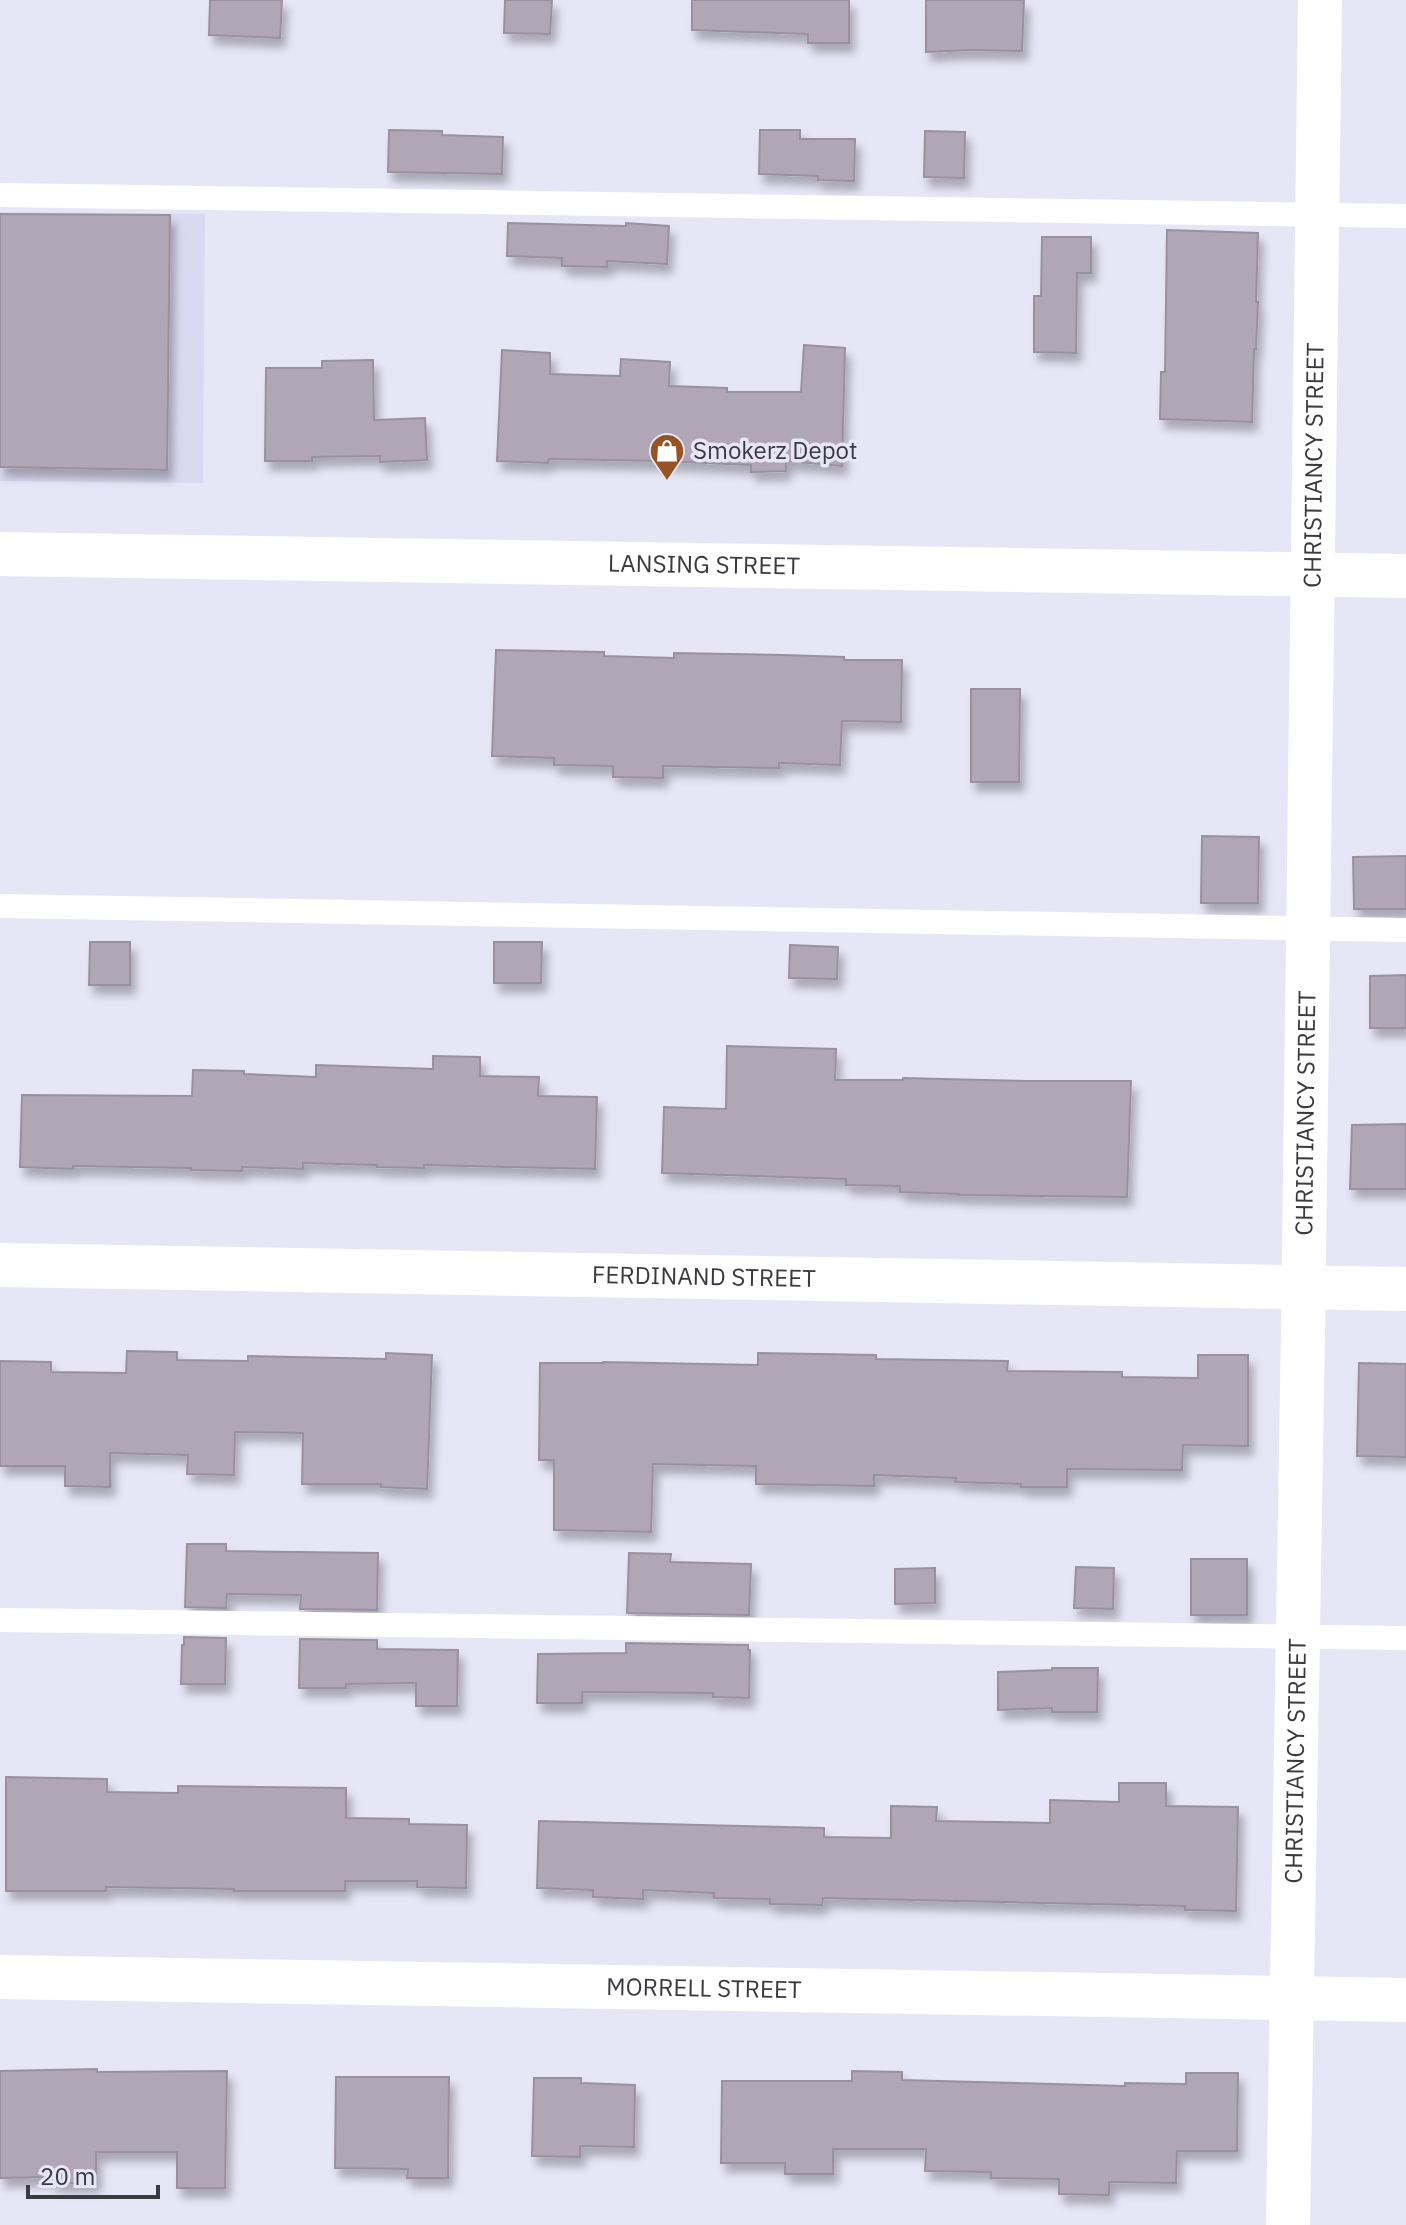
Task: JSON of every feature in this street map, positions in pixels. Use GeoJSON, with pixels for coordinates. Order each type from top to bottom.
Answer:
{"type":"FeatureCollection","features":[{"type":"Feature","properties":{"kind":"street","name":"CHRISTIANCY STREET"},"geometry":{"type":"LineString","coordinates":[[1288,2225],[1304,1287],[1320,0]]}},
{"type":"Feature","properties":{"kind":"street","name":"LANSING STREET"},"geometry":{"type":"LineString","coordinates":[[0,554],[1406,576]]}},
{"type":"Feature","properties":{"kind":"street","name":"FERDINAND STREET"},"geometry":{"type":"LineString","coordinates":[[0,1265],[1406,1289]]}},
{"type":"Feature","properties":{"kind":"street","name":"MORRELL STREET"},"geometry":{"type":"LineString","coordinates":[[0,1977],[1406,2000]]}},
{"type":"Feature","properties":{"kind":"lane"},"geometry":{"type":"LineString","coordinates":[[0,195],[1406,216]]}},
{"type":"Feature","properties":{"kind":"lane"},"geometry":{"type":"LineString","coordinates":[[0,906],[1406,930]]}},
{"type":"Feature","properties":{"kind":"lane"},"geometry":{"type":"LineString","coordinates":[[0,1620],[1406,1638]]}},
{"type":"Feature","properties":{"kind":"shaded area"},"geometry":{"type":"Polygon","coordinates":[[[0,212],[205,214],[203,483],[0,481],[0,212]]]}},
{"type":"Feature","properties":{"kind":"building"},"geometry":{"type":"Polygon","coordinates":[[[210,0],[282,0],[280,38],[209,35],[210,0]]]}},
{"type":"Feature","properties":{"kind":"building"},"geometry":{"type":"Polygon","coordinates":[[[505,0],[552,0],[550,34],[504,33],[505,0]]]}},
{"type":"Feature","properties":{"kind":"building"},"geometry":{"type":"Polygon","coordinates":[[[692,0],[849,0],[849,43],[808,43],[808,34],[692,30],[692,0]]]}},
{"type":"Feature","properties":{"kind":"building"},"geometry":{"type":"Polygon","coordinates":[[[926,0],[1024,0],[1022,51],[926,52],[926,0]]]}},
{"type":"Feature","properties":{"kind":"building"},"geometry":{"type":"Polygon","coordinates":[[[389,130],[503,137],[502,174],[388,172],[389,130]]]}},
{"type":"Feature","properties":{"kind":"building"},"geometry":{"type":"Polygon","coordinates":[[[760,130],[800,130],[800,139],[855,139],[854,181],[759,174],[760,130]]]}},
{"type":"Feature","properties":{"kind":"building"},"geometry":{"type":"Polygon","coordinates":[[[925,131],[965,132],[964,178],[924,177],[925,131]]]}},
{"type":"Feature","properties":{"kind":"building"},"geometry":{"type":"Polygon","coordinates":[[[0,214],[170,215],[167,470],[0,467],[0,214]]]}},
{"type":"Feature","properties":{"kind":"building"},"geometry":{"type":"Polygon","coordinates":[[[508,223],[669,226],[667,264],[607,261],[607,267],[562,266],[562,258],[507,256],[508,223]]]}},
{"type":"Feature","properties":{"kind":"building"},"geometry":{"type":"Polygon","coordinates":[[[1167,230],[1258,233],[1252,422],[1160,419],[1161,372],[1165,372],[1167,230]]]}},
{"type":"Feature","properties":{"kind":"building"},"geometry":{"type":"Polygon","coordinates":[[[1042,237],[1091,237],[1091,273],[1077,273],[1076,353],[1034,352],[1034,296],[1041,296],[1042,237]]]}},
{"type":"Feature","properties":{"kind":"building"},"geometry":{"type":"Polygon","coordinates":[[[804,345],[845,348],[842,466],[786,461],[786,471],[751,472],[751,465],[661,461],[497,461],[502,350],[550,353],[550,374],[620,376],[621,359],[670,362],[669,386],[727,388],[727,392],[801,392],[804,345]]]}},
{"type":"Feature","properties":{"kind":"building"},"geometry":{"type":"Polygon","coordinates":[[[373,360],[374,420],[425,418],[427,460],[380,462],[380,456],[265,461],[266,368],[322,368],[322,361],[373,360]]]}},
{"type":"Feature","properties":{"kind":"building"},"geometry":{"type":"Polygon","coordinates":[[[496,650],[604,652],[604,656],[674,658],[674,653],[902,660],[901,722],[842,721],[840,765],[779,763],[779,768],[663,766],[663,778],[613,777],[613,766],[554,765],[554,758],[492,756],[496,650]]]}},
{"type":"Feature","properties":{"kind":"building"},"geometry":{"type":"Polygon","coordinates":[[[971,689],[1020,689],[1019,782],[971,782],[971,689]]]}},
{"type":"Feature","properties":{"kind":"building"},"geometry":{"type":"Polygon","coordinates":[[[1202,836],[1259,837],[1258,903],[1201,903],[1202,836]]]}},
{"type":"Feature","properties":{"kind":"building"},"geometry":{"type":"Polygon","coordinates":[[[1406,856],[1406,909],[1354,909],[1353,857],[1406,856]]]}},
{"type":"Feature","properties":{"kind":"building"},"geometry":{"type":"Polygon","coordinates":[[[90,942],[130,942],[130,985],[89,985],[90,942]]]}},
{"type":"Feature","properties":{"kind":"building"},"geometry":{"type":"Polygon","coordinates":[[[494,942],[542,942],[541,983],[494,983],[494,942]]]}},
{"type":"Feature","properties":{"kind":"building"},"geometry":{"type":"Polygon","coordinates":[[[790,945],[838,947],[837,979],[789,978],[790,945]]]}},
{"type":"Feature","properties":{"kind":"building"},"geometry":{"type":"Polygon","coordinates":[[[1406,975],[1406,1028],[1370,1028],[1370,976],[1406,975]]]}},
{"type":"Feature","properties":{"kind":"building"},"geometry":{"type":"Polygon","coordinates":[[[727,1046],[836,1049],[835,1080],[1131,1081],[1127,1197],[900,1192],[900,1186],[846,1185],[846,1179],[662,1173],[664,1107],[726,1109],[727,1046]]]}},
{"type":"Feature","properties":{"kind":"building"},"geometry":{"type":"Polygon","coordinates":[[[433,1056],[480,1057],[480,1076],[539,1077],[538,1096],[597,1097],[595,1169],[424,1165],[424,1168],[303,1163],[303,1169],[242,1167],[242,1171],[20,1167],[22,1095],[192,1096],[193,1070],[316,1077],[316,1065],[433,1069],[433,1056]]]}},
{"type":"Feature","properties":{"kind":"building"},"geometry":{"type":"Polygon","coordinates":[[[1406,1124],[1406,1189],[1350,1189],[1352,1125],[1406,1124]]]}},
{"type":"Feature","properties":{"kind":"building"},"geometry":{"type":"Polygon","coordinates":[[[127,1351],[177,1352],[177,1360],[248,1361],[248,1356],[386,1359],[386,1353],[432,1355],[427,1489],[381,1487],[381,1484],[302,1484],[303,1433],[235,1432],[234,1475],[187,1474],[188,1455],[110,1453],[110,1487],[65,1486],[65,1466],[0,1466],[0,1361],[51,1362],[51,1372],[126,1373],[127,1351]]]}},
{"type":"Feature","properties":{"kind":"building"},"geometry":{"type":"Polygon","coordinates":[[[758,1353],[1008,1361],[1007,1371],[1122,1372],[1122,1377],[1198,1378],[1198,1355],[1248,1355],[1248,1446],[1183,1445],[1182,1470],[1067,1469],[1067,1487],[1021,1487],[1021,1484],[955,1482],[956,1478],[874,1475],[874,1486],[756,1484],[756,1466],[653,1464],[651,1532],[554,1530],[554,1460],[539,1460],[540,1363],[758,1365],[758,1353]]]}},
{"type":"Feature","properties":{"kind":"building"},"geometry":{"type":"Polygon","coordinates":[[[1359,1363],[1406,1364],[1406,1457],[1357,1456],[1359,1363]]]}},
{"type":"Feature","properties":{"kind":"building"},"geometry":{"type":"Polygon","coordinates":[[[187,1544],[226,1544],[226,1551],[378,1553],[377,1610],[300,1609],[301,1595],[227,1594],[226,1608],[185,1607],[187,1544]]]}},
{"type":"Feature","properties":{"kind":"building"},"geometry":{"type":"Polygon","coordinates":[[[629,1553],[671,1554],[670,1562],[751,1564],[749,1615],[627,1613],[629,1553]]]}},
{"type":"Feature","properties":{"kind":"building"},"geometry":{"type":"Polygon","coordinates":[[[1191,1559],[1247,1559],[1247,1615],[1191,1615],[1191,1559]]]}},
{"type":"Feature","properties":{"kind":"building"},"geometry":{"type":"Polygon","coordinates":[[[1076,1567],[1114,1568],[1113,1609],[1074,1608],[1076,1567]]]}},
{"type":"Feature","properties":{"kind":"building"},"geometry":{"type":"Polygon","coordinates":[[[935,1568],[935,1603],[895,1604],[895,1569],[935,1568]]]}},
{"type":"Feature","properties":{"kind":"building"},"geometry":{"type":"Polygon","coordinates":[[[184,1637],[226,1638],[225,1684],[181,1684],[184,1637]]]}},
{"type":"Feature","properties":{"kind":"building"},"geometry":{"type":"Polygon","coordinates":[[[300,1639],[377,1640],[377,1649],[458,1650],[457,1706],[416,1706],[416,1683],[299,1688],[300,1639]]]}},
{"type":"Feature","properties":{"kind":"building"},"geometry":{"type":"Polygon","coordinates":[[[626,1643],[748,1645],[749,1698],[713,1697],[713,1693],[582,1692],[582,1703],[537,1703],[538,1654],[626,1653],[626,1643]]]}},
{"type":"Feature","properties":{"kind":"building"},"geometry":{"type":"Polygon","coordinates":[[[1098,1668],[1097,1712],[1052,1712],[1052,1708],[998,1710],[998,1672],[1098,1668]]]}},
{"type":"Feature","properties":{"kind":"building"},"geometry":{"type":"Polygon","coordinates":[[[6,1777],[107,1779],[107,1792],[178,1793],[178,1786],[346,1788],[346,1818],[409,1819],[409,1824],[467,1825],[466,1888],[417,1887],[417,1881],[345,1881],[345,1891],[106,1887],[106,1891],[6,1891],[6,1777]]]}},
{"type":"Feature","properties":{"kind":"building"},"geometry":{"type":"Polygon","coordinates":[[[1119,1783],[1166,1783],[1166,1806],[1238,1807],[1236,1911],[1185,1910],[1185,1906],[823,1898],[822,1905],[770,1904],[770,1899],[714,1898],[714,1893],[643,1890],[643,1899],[593,1897],[593,1890],[537,1888],[539,1821],[824,1828],[824,1837],[891,1838],[891,1806],[937,1807],[936,1821],[1050,1823],[1050,1800],[1119,1802],[1119,1783]]]}},
{"type":"Feature","properties":{"kind":"building"},"geometry":{"type":"Polygon","coordinates":[[[97,2069],[97,2072],[227,2071],[225,2188],[177,2188],[177,2152],[96,2152],[96,2183],[53,2183],[53,2177],[0,2178],[0,2071],[97,2069]]]}},
{"type":"Feature","properties":{"kind":"building"},"geometry":{"type":"Polygon","coordinates":[[[852,2071],[902,2072],[902,2080],[1125,2086],[1125,2083],[1186,2084],[1186,2073],[1238,2073],[1237,2151],[1177,2151],[1176,2183],[1109,2182],[1109,2195],[1059,2194],[1059,2179],[991,2178],[991,2172],[925,2171],[926,2149],[833,2149],[833,2174],[785,2174],[785,2163],[721,2163],[722,2081],[852,2081],[852,2071]]]}},
{"type":"Feature","properties":{"kind":"building"},"geometry":{"type":"Polygon","coordinates":[[[336,2077],[449,2077],[448,2178],[407,2178],[408,2169],[335,2168],[336,2077]]]}},
{"type":"Feature","properties":{"kind":"building"},"geometry":{"type":"Polygon","coordinates":[[[534,2078],[581,2078],[581,2083],[635,2085],[634,2147],[580,2146],[580,2157],[532,2156],[534,2078]]]}},
{"type":"Feature","properties":{"kind":"place","name":"Smokerz Depot"},"geometry":{"type":"Point","coordinates":[667,482]}}]}
